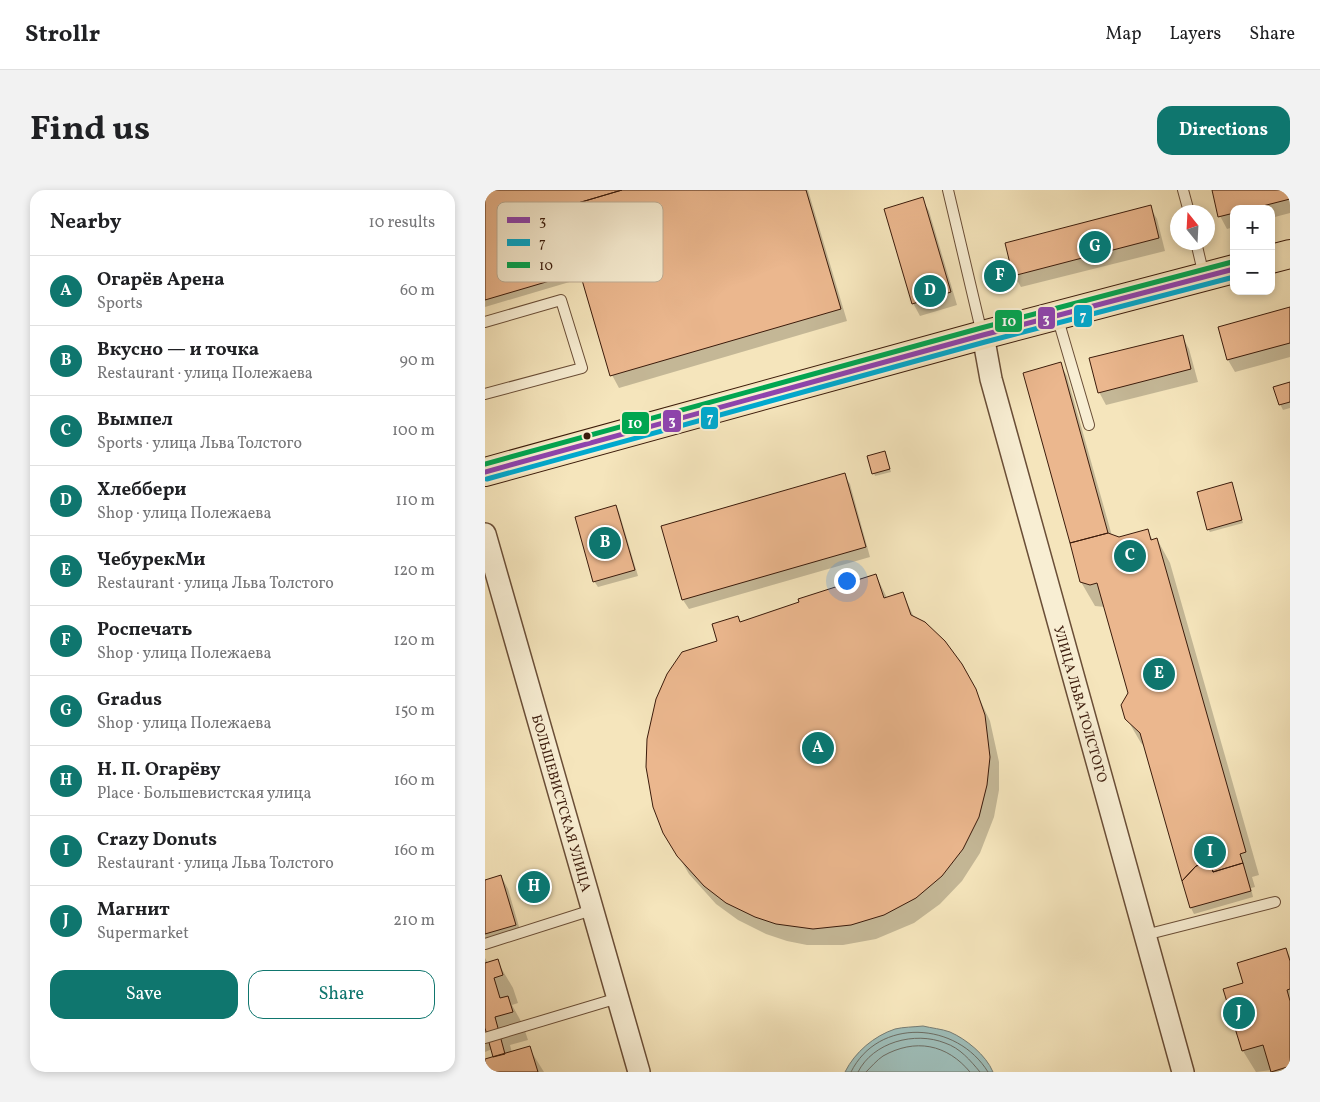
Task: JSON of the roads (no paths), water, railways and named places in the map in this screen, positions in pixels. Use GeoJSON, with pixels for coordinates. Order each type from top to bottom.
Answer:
{"type":"FeatureCollection","features":[{"type":"Feature","properties":{"kind":"main road"},"geometry":{"type":"LineString","coordinates":[[1275,258],[1290,254]]}},
{"type":"Feature","properties":{"kind":"main road"},"geometry":{"type":"LineString","coordinates":[[485,472],[983,335],[1230,270]]}},
{"type":"Feature","properties":{"kind":"street","name":"УЛИЦА ЛЬВА ТОЛСТОГО"},"geometry":{"type":"LineString","coordinates":[[983,335],[991,380],[1183,1072]]}},
{"type":"Feature","properties":{"kind":"street","name":"БОЛЬШЕВИСТСКАЯ УЛИЦА"},"geometry":{"type":"LineString","coordinates":[[485,534],[639,1072]]}},
{"type":"Feature","properties":{"kind":"lane"},"geometry":{"type":"LineString","coordinates":[[948,190],[983,335]]}},
{"type":"Feature","properties":{"kind":"lane"},"geometry":{"type":"LineString","coordinates":[[1183,190],[1187,205]]}},
{"type":"Feature","properties":{"kind":"lane"},"geometry":{"type":"LineString","coordinates":[[1198,250],[1204,277]]}},
{"type":"Feature","properties":{"kind":"lane"},"geometry":{"type":"LineString","coordinates":[[485,322],[561,300],[582,368],[485,394]]}},
{"type":"Feature","properties":{"kind":"lane"},"geometry":{"type":"LineString","coordinates":[[1057,315],[1089,425]]}},
{"type":"Feature","properties":{"kind":"lane"},"geometry":{"type":"LineString","coordinates":[[1145,934],[1275,902]]}},
{"type":"Feature","properties":{"kind":"lane"},"geometry":{"type":"LineString","coordinates":[[485,944],[592,910]]}},
{"type":"Feature","properties":{"kind":"lane"},"geometry":{"type":"LineString","coordinates":[[485,1038],[618,998]]}},
{"type":"Feature","properties":{"kind":"water"},"geometry":{"type":"Polygon","coordinates":[[[923,1026],[956,1035],[981,1054],[993,1072],[845,1072],[860,1051],[873,1040],[895,1029],[923,1026]]]}},
{"type":"Feature","properties":{"kind":"place","name":"Gradus"},"geometry":{"type":"Point","coordinates":[1095,247]}},
{"type":"Feature","properties":{"kind":"place","name":"Роспечать"},"geometry":{"type":"Point","coordinates":[1000,276]}},
{"type":"Feature","properties":{"kind":"place","name":"Хлеббери"},"geometry":{"type":"Point","coordinates":[930,291]}},
{"type":"Feature","properties":{"kind":"place","name":"Вкусно — и точка"},"geometry":{"type":"Point","coordinates":[605,543]}},
{"type":"Feature","properties":{"kind":"place","name":"Вымпел"},"geometry":{"type":"Point","coordinates":[1130,556]}},
{"type":"Feature","properties":{"kind":"place","name":"ЧебурекМи"},"geometry":{"type":"Point","coordinates":[1159,674]}},
{"type":"Feature","properties":{"kind":"place","name":"Огарёв Арена"},"geometry":{"type":"Point","coordinates":[818,748]}},
{"type":"Feature","properties":{"kind":"place","name":"Crazy Donuts"},"geometry":{"type":"Point","coordinates":[1210,852]}},
{"type":"Feature","properties":{"kind":"place","name":"Н. П. Огарёву"},"geometry":{"type":"Point","coordinates":[534,887]}},
{"type":"Feature","properties":{"kind":"place","name":"Магнит"},"geometry":{"type":"Point","coordinates":[1239,1013]}}]}
